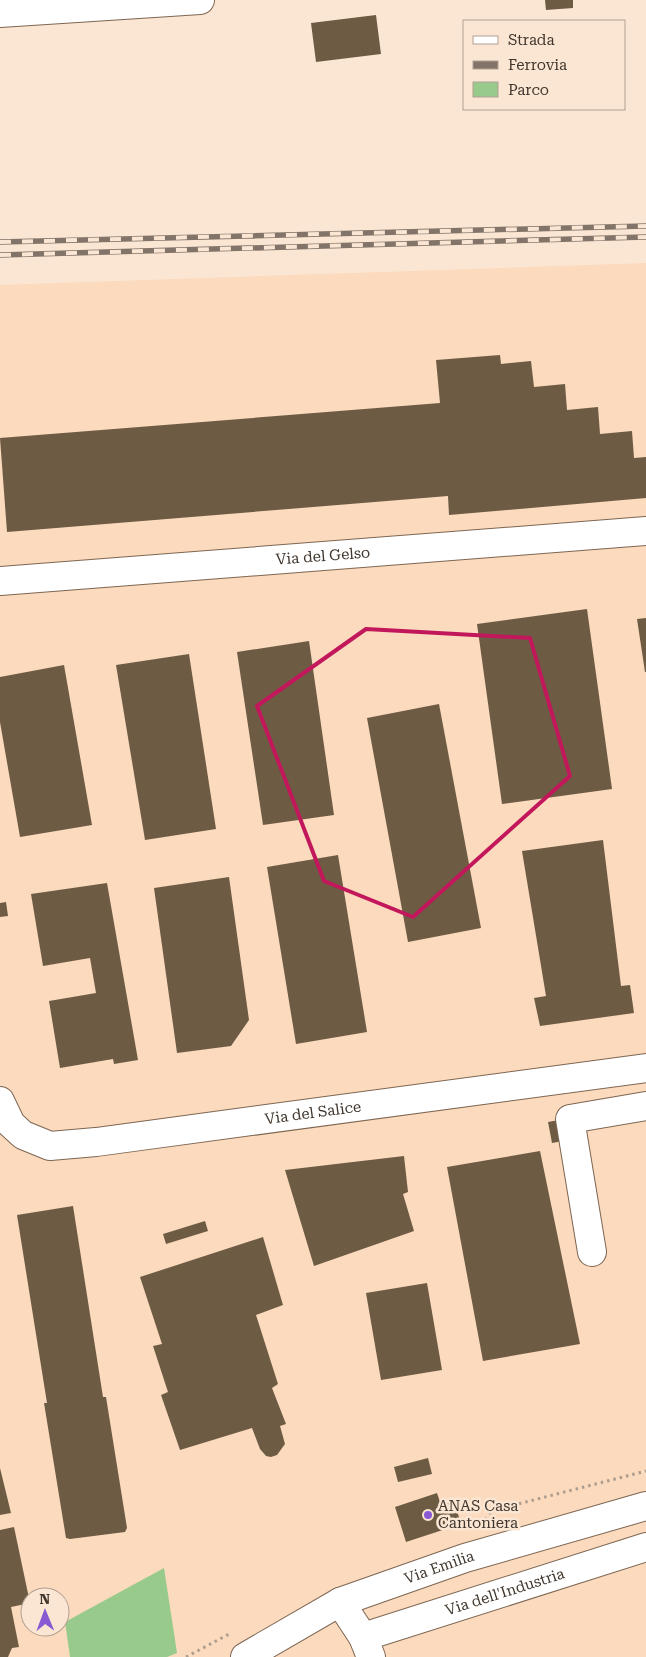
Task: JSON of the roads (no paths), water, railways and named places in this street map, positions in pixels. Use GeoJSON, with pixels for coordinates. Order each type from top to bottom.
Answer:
{"type":"FeatureCollection","features":[{"type":"Feature","properties":{"kind":"street"},"geometry":{"type":"LineString","coordinates":[[0,14],[200,0]]}},
{"type":"Feature","properties":{"kind":"street","name":"Via del Gelso"},"geometry":{"type":"LineString","coordinates":[[0,581],[646,531]]}},
{"type":"Feature","properties":{"kind":"street","name":"Via del Salice"},"geometry":{"type":"LineString","coordinates":[[0,1101],[11,1124],[23,1135],[50,1146],[646,1068]]}},
{"type":"Feature","properties":{"kind":"street"},"geometry":{"type":"LineString","coordinates":[[592,1252],[570,1119],[646,1106]]}},
{"type":"Feature","properties":{"kind":"street","name":"Via Emilia"},"geometry":{"type":"LineString","coordinates":[[245,1657],[340,1602],[465,1558],[646,1506]]}},
{"type":"Feature","properties":{"kind":"street","name":"Via dell'Industria"},"geometry":{"type":"LineString","coordinates":[[368,1647],[646,1547]]}},
{"type":"Feature","properties":{"kind":"street"},"geometry":{"type":"LineString","coordinates":[[340,1602],[368,1647]]}},
{"type":"Feature","properties":{"kind":"railway"},"geometry":{"type":"LineString","coordinates":[[0,242],[646,226]]}},
{"type":"Feature","properties":{"kind":"railway"},"geometry":{"type":"LineString","coordinates":[[0,255],[646,237]]}},
{"type":"Feature","properties":{"kind":"place","name":"ANAS Casa Cantoniera"},"geometry":{"type":"Point","coordinates":[428,1515]}}]}
